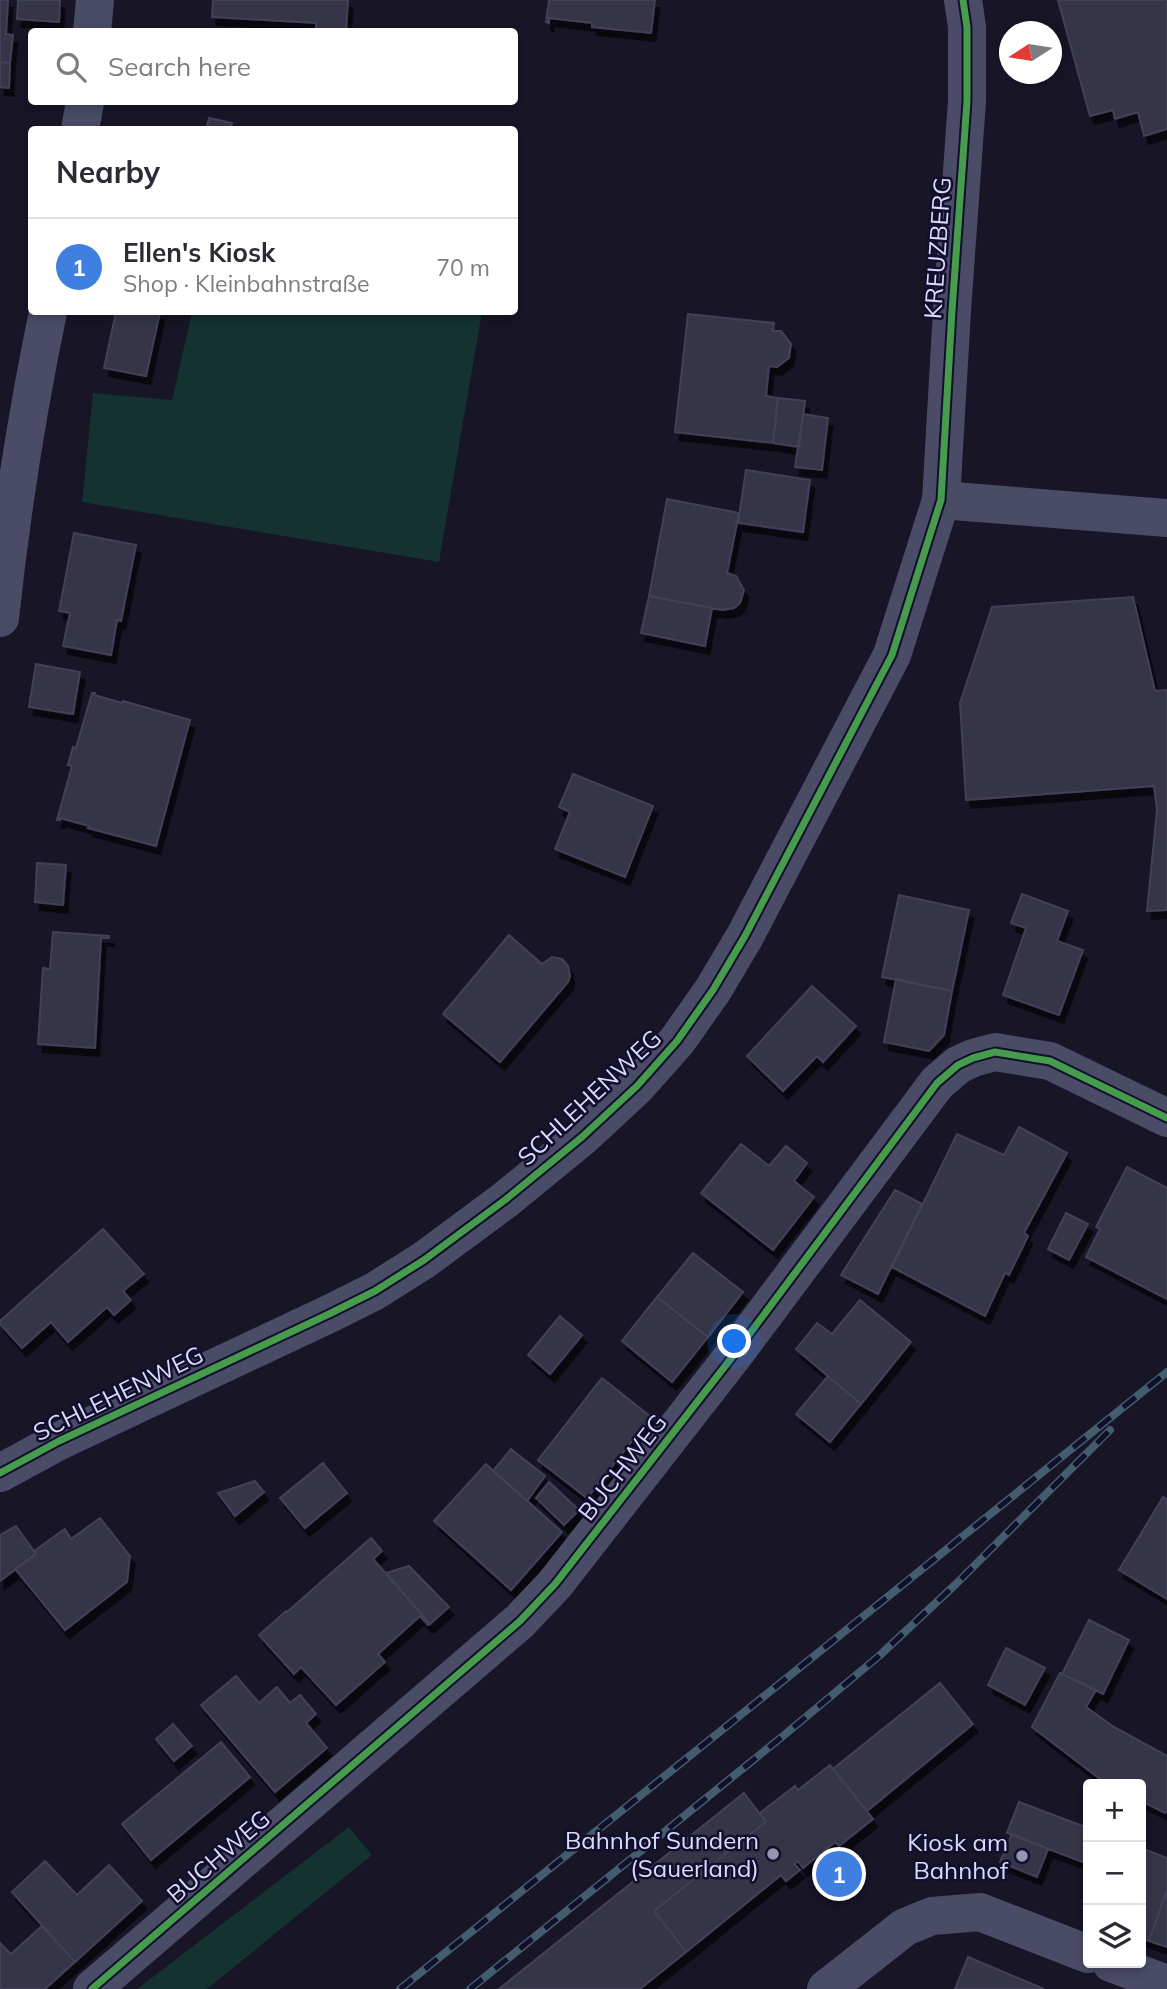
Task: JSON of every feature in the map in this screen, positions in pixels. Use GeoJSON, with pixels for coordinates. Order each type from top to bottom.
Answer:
{"type":"FeatureCollection","features":[{"type":"Feature","properties":{"kind":"street"},"geometry":{"type":"LineString","coordinates":[[92,28],[95,0]]}},
{"type":"Feature","properties":{"kind":"street","name":"KREUZBERG"},"geometry":{"type":"LineString","coordinates":[[941,500],[967,101],[967,27],[963,0]]}},
{"type":"Feature","properties":{"kind":"street"},"geometry":{"type":"LineString","coordinates":[[81,126],[84,105]]}},
{"type":"Feature","properties":{"kind":"street"},"geometry":{"type":"LineString","coordinates":[[0,618],[8,537],[32,387],[47,315]]}},
{"type":"Feature","properties":{"kind":"street"},"geometry":{"type":"LineString","coordinates":[[941,500],[1167,518]]}},
{"type":"Feature","properties":{"kind":"street","name":"SCHLEHENWEG"},"geometry":{"type":"LineString","coordinates":[[0,1473],[59,1441],[375,1291],[424,1260],[505,1200],[582,1137],[637,1086],[677,1041],[713,990],[739,946],[886,667],[941,500]]}},
{"type":"Feature","properties":{"kind":"street","name":"BUCHWEG"},"geometry":{"type":"LineString","coordinates":[[92,1989],[520,1621],[555,1584],[733,1356],[937,1083],[958,1065],[995,1052],[1050,1061],[1167,1118]]}},
{"type":"Feature","properties":{"kind":"street"},"geometry":{"type":"LineString","coordinates":[[826,1989],[905,1927],[932,1916],[980,1912],[1083,1952]]}},
{"type":"Feature","properties":{"kind":"street"},"geometry":{"type":"LineString","coordinates":[[1124,1968],[1167,1984]]}},
{"type":"Feature","properties":{"kind":"green space"},"geometry":{"type":"Polygon","coordinates":[[[191,315],[481,315],[439,562],[82,502],[93,393],[172,400],[191,315]]]}},
{"type":"Feature","properties":{"kind":"green space"},"geometry":{"type":"Polygon","coordinates":[[[349,1827],[372,1855],[207,1989],[137,1989],[349,1827]]]}},
{"type":"Feature","properties":{"kind":"building"},"geometry":{"type":"Polygon","coordinates":[[[0,0],[8,0],[6,34],[13,35],[10,63],[0,62],[0,0]]]}},
{"type":"Feature","properties":{"kind":"building"},"geometry":{"type":"Polygon","coordinates":[[[18,0],[60,0],[59,22],[17,19],[18,0]]]}},
{"type":"Feature","properties":{"kind":"building"},"geometry":{"type":"Polygon","coordinates":[[[213,0],[348,0],[346,28],[316,28],[316,23],[212,17],[213,0]]]}},
{"type":"Feature","properties":{"kind":"building"},"geometry":{"type":"Polygon","coordinates":[[[549,0],[655,0],[651,33],[592,27],[592,23],[549,18],[549,23],[546,22],[549,0]]]}},
{"type":"Feature","properties":{"kind":"building"},"geometry":{"type":"Polygon","coordinates":[[[1058,0],[1167,0],[1167,129],[1144,136],[1138,112],[1115,119],[1113,110],[1090,116],[1058,0]]]}},
{"type":"Feature","properties":{"kind":"building"},"geometry":{"type":"Polygon","coordinates":[[[0,62],[10,63],[9,88],[0,87],[0,62]]]}},
{"type":"Feature","properties":{"kind":"building"},"geometry":{"type":"Polygon","coordinates":[[[209,118],[232,123],[231,126],[207,126],[209,118]]]}},
{"type":"Feature","properties":{"kind":"building"},"geometry":{"type":"Polygon","coordinates":[[[688,314],[774,323],[773,331],[781,331],[791,344],[789,358],[777,367],[769,366],[766,396],[778,398],[773,443],[675,432],[688,314]]]}},
{"type":"Feature","properties":{"kind":"building"},"geometry":{"type":"Polygon","coordinates":[[[115,315],[159,315],[146,376],[104,368],[115,315]]]}},
{"type":"Feature","properties":{"kind":"building"},"geometry":{"type":"Polygon","coordinates":[[[778,398],[805,401],[799,447],[773,443],[778,398]]]}},
{"type":"Feature","properties":{"kind":"building"},"geometry":{"type":"Polygon","coordinates":[[[803,414],[828,418],[822,470],[795,467],[803,414]]]}},
{"type":"Feature","properties":{"kind":"building"},"geometry":{"type":"Polygon","coordinates":[[[746,470],[810,480],[803,532],[738,523],[746,470]]]}},
{"type":"Feature","properties":{"kind":"building"},"geometry":{"type":"Polygon","coordinates":[[[667,499],[739,513],[727,573],[736,576],[744,590],[740,603],[734,608],[722,610],[649,596],[667,499]]]}},
{"type":"Feature","properties":{"kind":"building"},"geometry":{"type":"Polygon","coordinates":[[[74,533],[136,545],[121,621],[117,620],[111,655],[63,646],[70,613],[59,611],[74,533]]]}},
{"type":"Feature","properties":{"kind":"building"},"geometry":{"type":"Polygon","coordinates":[[[649,596],[712,608],[705,646],[641,633],[649,596]]]}},
{"type":"Feature","properties":{"kind":"building"},"geometry":{"type":"Polygon","coordinates":[[[1133,597],[1155,691],[1167,690],[1167,910],[1147,911],[1157,810],[1154,786],[966,800],[960,703],[992,607],[1133,597]]]}},
{"type":"Feature","properties":{"kind":"building"},"geometry":{"type":"Polygon","coordinates":[[[36,664],[80,672],[73,714],[29,707],[36,664]]]}},
{"type":"Feature","properties":{"kind":"building"},"geometry":{"type":"Polygon","coordinates":[[[92,693],[190,720],[156,846],[60,818],[57,820],[72,766],[68,765],[73,747],[76,748],[92,693]]]}},
{"type":"Feature","properties":{"kind":"building"},"geometry":{"type":"Polygon","coordinates":[[[573,774],[653,806],[625,877],[555,849],[570,812],[559,807],[573,774]]]}},
{"type":"Feature","properties":{"kind":"building"},"geometry":{"type":"Polygon","coordinates":[[[37,863],[66,865],[63,905],[35,902],[37,863]]]}},
{"type":"Feature","properties":{"kind":"building"},"geometry":{"type":"Polygon","coordinates":[[[1022,894],[1068,911],[1057,941],[1083,950],[1059,1015],[1003,995],[1026,928],[1011,923],[1022,894]]]}},
{"type":"Feature","properties":{"kind":"building"},"geometry":{"type":"Polygon","coordinates":[[[899,895],[969,910],[952,991],[882,977],[899,895]]]}},
{"type":"Feature","properties":{"kind":"building"},"geometry":{"type":"Polygon","coordinates":[[[53,932],[109,936],[101,938],[95,1048],[38,1044],[43,968],[50,969],[53,932]]]}},
{"type":"Feature","properties":{"kind":"building"},"geometry":{"type":"Polygon","coordinates":[[[509,935],[542,964],[552,957],[562,959],[568,966],[570,976],[568,982],[500,1062],[443,1014],[509,935]]]}},
{"type":"Feature","properties":{"kind":"building"},"geometry":{"type":"Polygon","coordinates":[[[896,979],[952,991],[944,1035],[929,1051],[884,1042],[896,979]]]}},
{"type":"Feature","properties":{"kind":"building"},"geometry":{"type":"Polygon","coordinates":[[[812,986],[856,1026],[823,1062],[817,1056],[783,1091],[747,1056],[812,986]]]}},
{"type":"Feature","properties":{"kind":"building"},"geometry":{"type":"Polygon","coordinates":[[[1019,1127],[1067,1153],[1024,1233],[1028,1236],[1009,1275],[1005,1273],[985,1316],[892,1267],[957,1134],[1004,1155],[1019,1127]]]}},
{"type":"Feature","properties":{"kind":"building"},"geometry":{"type":"Polygon","coordinates":[[[741,1144],[769,1166],[786,1146],[807,1163],[794,1181],[814,1197],[773,1250],[701,1193],[741,1144]]]}},
{"type":"Feature","properties":{"kind":"building"},"geometry":{"type":"Polygon","coordinates":[[[1127,1167],[1167,1188],[1167,1299],[1086,1257],[1100,1229],[1096,1227],[1127,1167]]]}},
{"type":"Feature","properties":{"kind":"building"},"geometry":{"type":"Polygon","coordinates":[[[895,1190],[922,1204],[878,1294],[841,1275],[895,1190]]]}},
{"type":"Feature","properties":{"kind":"building"},"geometry":{"type":"Polygon","coordinates":[[[1066,1213],[1088,1224],[1069,1260],[1048,1249],[1066,1213]]]}},
{"type":"Feature","properties":{"kind":"building"},"geometry":{"type":"Polygon","coordinates":[[[103,1229],[144,1274],[123,1291],[131,1300],[114,1315],[107,1307],[68,1342],[51,1322],[22,1348],[0,1321],[103,1229]]]}},
{"type":"Feature","properties":{"kind":"building"},"geometry":{"type":"Polygon","coordinates":[[[693,1253],[743,1292],[708,1337],[657,1297],[693,1253]]]}},
{"type":"Feature","properties":{"kind":"building"},"geometry":{"type":"Polygon","coordinates":[[[657,1297],[708,1337],[672,1382],[622,1341],[657,1297]]]}},
{"type":"Feature","properties":{"kind":"building"},"geometry":{"type":"Polygon","coordinates":[[[860,1300],[911,1342],[861,1404],[796,1349],[817,1323],[832,1334],[860,1300]]]}},
{"type":"Feature","properties":{"kind":"building"},"geometry":{"type":"Polygon","coordinates":[[[560,1316],[582,1335],[550,1374],[528,1355],[560,1316]]]}},
{"type":"Feature","properties":{"kind":"building"},"geometry":{"type":"Polygon","coordinates":[[[828,1376],[861,1404],[830,1442],[796,1414],[828,1376]]]}},
{"type":"Feature","properties":{"kind":"building"},"geometry":{"type":"Polygon","coordinates":[[[602,1378],[651,1417],[587,1498],[538,1460],[602,1378]]]}},
{"type":"Feature","properties":{"kind":"building"},"geometry":{"type":"Polygon","coordinates":[[[511,1449],[545,1476],[527,1501],[493,1471],[511,1449]]]}},
{"type":"Feature","properties":{"kind":"building"},"geometry":{"type":"Polygon","coordinates":[[[323,1463],[347,1493],[305,1528],[280,1498],[323,1463]]]}},
{"type":"Feature","properties":{"kind":"building"},"geometry":{"type":"Polygon","coordinates":[[[486,1464],[562,1532],[511,1590],[434,1521],[486,1464]]]}},
{"type":"Feature","properties":{"kind":"building"},"geometry":{"type":"Polygon","coordinates":[[[255,1481],[264,1492],[235,1516],[218,1493],[255,1481]]]}},
{"type":"Feature","properties":{"kind":"building"},"geometry":{"type":"Polygon","coordinates":[[[549,1482],[579,1510],[564,1525],[536,1498],[549,1482]]]}},
{"type":"Feature","properties":{"kind":"building"},"geometry":{"type":"Polygon","coordinates":[[[1163,1497],[1167,1499],[1167,1599],[1119,1570],[1163,1497]]]}},
{"type":"Feature","properties":{"kind":"building"},"geometry":{"type":"Polygon","coordinates":[[[100,1518],[130,1556],[127,1582],[65,1630],[15,1569],[36,1554],[34,1551],[65,1529],[71,1539],[100,1518]]]}},
{"type":"Feature","properties":{"kind":"building"},"geometry":{"type":"Polygon","coordinates":[[[16,1526],[36,1554],[0,1581],[0,1535],[16,1526]]]}},
{"type":"Feature","properties":{"kind":"building"},"geometry":{"type":"Polygon","coordinates":[[[371,1538],[382,1551],[373,1559],[430,1624],[420,1616],[378,1654],[385,1662],[336,1705],[301,1667],[294,1674],[259,1635],[371,1538]]]}},
{"type":"Feature","properties":{"kind":"building"},"geometry":{"type":"Polygon","coordinates":[[[409,1566],[449,1607],[430,1624],[386,1573],[409,1566]]]}},
{"type":"Feature","properties":{"kind":"building"},"geometry":{"type":"Polygon","coordinates":[[[1089,1620],[1129,1640],[1103,1694],[1062,1674],[1089,1620]]]}},
{"type":"Feature","properties":{"kind":"building"},"geometry":{"type":"Polygon","coordinates":[[[1006,1648],[1045,1668],[1025,1705],[988,1685],[1006,1648]]]}},
{"type":"Feature","properties":{"kind":"building"},"geometry":{"type":"Polygon","coordinates":[[[1060,1673],[1096,1690],[1086,1707],[1114,1727],[1167,1756],[1167,1810],[1165,1813],[1146,1804],[1146,1779],[1100,1779],[1032,1727],[1060,1673]]]}},
{"type":"Feature","properties":{"kind":"building"},"geometry":{"type":"Polygon","coordinates":[[[236,1676],[259,1703],[277,1687],[290,1703],[300,1695],[316,1714],[306,1723],[327,1748],[275,1792],[201,1705],[236,1676]]]}},
{"type":"Feature","properties":{"kind":"building"},"geometry":{"type":"Polygon","coordinates":[[[940,1683],[973,1724],[867,1811],[833,1769],[940,1683]]]}},
{"type":"Feature","properties":{"kind":"building"},"geometry":{"type":"Polygon","coordinates":[[[173,1724],[192,1746],[174,1761],[156,1739],[173,1724]]]}},
{"type":"Feature","properties":{"kind":"building"},"geometry":{"type":"Polygon","coordinates":[[[221,1742],[250,1777],[151,1860],[122,1824],[221,1742]]]}},
{"type":"Feature","properties":{"kind":"building","name":"Bahnhof Sundern (Sauerland)"},"geometry":{"type":"Polygon","coordinates":[[[830,1765],[873,1819],[839,1846],[835,1842],[803,1868],[798,1861],[794,1864],[800,1870],[786,1881],[781,1875],[686,1952],[654,1911],[766,1822],[760,1813],[795,1786],[798,1790],[830,1765]]]}},
{"type":"Feature","properties":{"kind":"building"},"geometry":{"type":"Polygon","coordinates":[[[744,1793],[766,1822],[654,1911],[686,1952],[640,1989],[499,1989],[744,1793]]]}},
{"type":"Feature","properties":{"kind":"building"},"geometry":{"type":"Polygon","coordinates":[[[1019,1802],[1083,1826],[1083,1862],[1007,1833],[1019,1802]]]}},
{"type":"Feature","properties":{"kind":"building"},"geometry":{"type":"Polygon","coordinates":[[[1012,1834],[1048,1849],[1037,1877],[1000,1862],[1012,1834]]]}},
{"type":"Feature","properties":{"kind":"building"},"geometry":{"type":"Polygon","coordinates":[[[1146,1850],[1167,1858],[1167,1890],[1149,1941],[1146,1940],[1146,1850]]]}},
{"type":"Feature","properties":{"kind":"building"},"geometry":{"type":"Polygon","coordinates":[[[45,1861],[77,1895],[109,1865],[142,1901],[75,1962],[12,1892],[45,1861]]]}},
{"type":"Feature","properties":{"kind":"building"},"geometry":{"type":"Polygon","coordinates":[[[1167,1890],[1167,1947],[1149,1941],[1167,1890]]]}},
{"type":"Feature","properties":{"kind":"building"},"geometry":{"type":"Polygon","coordinates":[[[42,1926],[75,1962],[45,1989],[0,1989],[0,1943],[11,1954],[42,1926]]]}},
{"type":"Feature","properties":{"kind":"building"},"geometry":{"type":"Polygon","coordinates":[[[968,1957],[1044,1989],[955,1989],[968,1957]]]}},
{"type":"Feature","properties":{"kind":"railway"},"geometry":{"type":"LineString","coordinates":[[400,1989],[1167,1372]]}},
{"type":"Feature","properties":{"kind":"railway"},"geometry":{"type":"LineString","coordinates":[[470,1989],[879,1656],[956,1584],[1110,1430]]}},
{"type":"Feature","properties":{"kind":"cycle path"},"geometry":{"type":"LineString","coordinates":[[0,1473],[59,1441],[375,1291],[424,1260],[505,1200],[582,1137],[637,1086],[677,1041],[713,990],[745,936],[892,655],[941,500],[967,101],[967,27],[963,0]]}},
{"type":"Feature","properties":{"kind":"cycle path"},"geometry":{"type":"LineString","coordinates":[[92,1989],[520,1621],[555,1584],[733,1356],[937,1083],[958,1065],[995,1052],[1050,1061],[1167,1118]]}},
{"type":"Feature","properties":{"kind":"place","name":"Bahnhof Sundern (Sauerland)"},"geometry":{"type":"Point","coordinates":[773,1854]}},
{"type":"Feature","properties":{"kind":"place","name":"Kiosk am Bahnhof"},"geometry":{"type":"Point","coordinates":[1022,1856]}},
{"type":"Feature","properties":{"kind":"place","name":"Ellen's Kiosk"},"geometry":{"type":"Point","coordinates":[839,1874]}}]}
